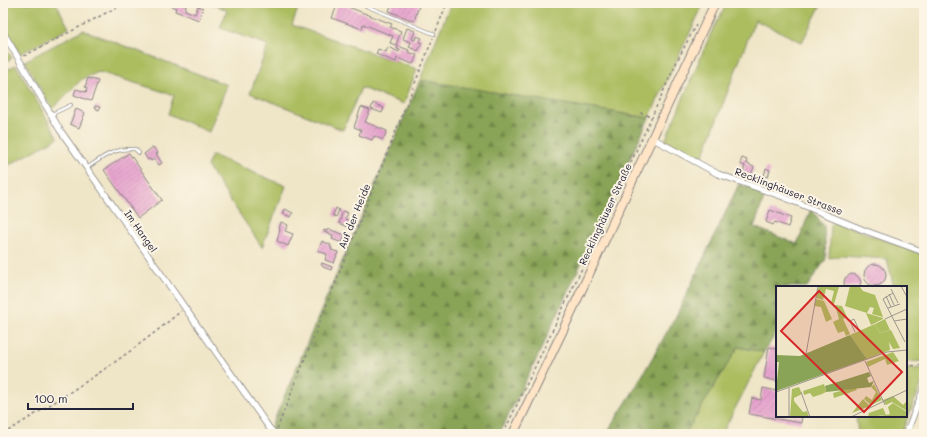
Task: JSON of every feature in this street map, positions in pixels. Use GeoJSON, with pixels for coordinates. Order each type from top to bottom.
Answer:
{"type":"FeatureCollection","features":[{"type":"Feature","properties":{"kind":"main road","name":"Recklinghäuser Straße"},"geometry":{"type":"LineString","coordinates":[[513,434],[715,3]]}},
{"type":"Feature","properties":{"kind":"street","name":"Im Hangel"},"geometry":{"type":"LineString","coordinates":[[3,32],[60,130],[184,308],[275,434]]}},
{"type":"Feature","properties":{"kind":"street","name":"Recklinghäuser Strasse"},"geometry":{"type":"LineString","coordinates":[[652,138],[718,174],[781,196],[866,231],[924,252]]}},
{"type":"Feature","properties":{"kind":"street"},"geometry":{"type":"LineString","coordinates":[[906,434],[924,388]]}},
{"type":"Feature","properties":{"kind":"lane"},"geometry":{"type":"LineString","coordinates":[[358,3],[434,34]]}},
{"type":"Feature","properties":{"kind":"lane"},"geometry":{"type":"LineString","coordinates":[[51,115],[71,105]]}},
{"type":"Feature","properties":{"kind":"lane"},"geometry":{"type":"LineString","coordinates":[[86,168],[116,150],[135,149],[139,153]]}},
{"type":"Feature","properties":{"kind":"path"},"geometry":{"type":"LineString","coordinates":[[19,59],[125,3]]}},
{"type":"Feature","properties":{"kind":"path","name":"Auf der Heide"},"geometry":{"type":"LineString","coordinates":[[275,434],[447,3]]}},
{"type":"Feature","properties":{"kind":"path"},"geometry":{"type":"LineString","coordinates":[[502,434],[547,342],[696,25]]}},
{"type":"Feature","properties":{"kind":"path"},"geometry":{"type":"LineString","coordinates":[[640,113],[660,119]]}},
{"type":"Feature","properties":{"kind":"path"},"geometry":{"type":"LineString","coordinates":[[3,434],[74,391],[166,324],[184,308]]}},
{"type":"Feature","properties":{"kind":"path"},"geometry":{"type":"LineString","coordinates":[[907,366],[924,365]]}},
{"type":"Feature","properties":{"kind":"green space"},"geometry":{"type":"Polygon","coordinates":[[[3,3],[56,3],[69,28],[20,54],[3,25],[3,3]]]}},
{"type":"Feature","properties":{"kind":"green space"},"geometry":{"type":"Polygon","coordinates":[[[210,3],[300,3],[292,25],[417,69],[404,104],[361,88],[343,130],[250,93],[268,45],[220,28],[227,10],[210,3]]]}},
{"type":"Feature","properties":{"kind":"green space"},"geometry":{"type":"Polygon","coordinates":[[[451,3],[704,3],[649,118],[420,80],[451,3]]]}},
{"type":"Feature","properties":{"kind":"green space"},"geometry":{"type":"Polygon","coordinates":[[[727,3],[822,3],[802,42],[755,20],[701,161],[665,141],[711,33],[727,3]]]}},
{"type":"Feature","properties":{"kind":"green space"},"geometry":{"type":"Polygon","coordinates":[[[83,30],[227,85],[209,132],[168,114],[174,95],[99,72],[82,79],[52,109],[25,61],[83,30]]]}},
{"type":"Feature","properties":{"kind":"green space"},"geometry":{"type":"Polygon","coordinates":[[[3,43],[12,58],[3,63],[3,43]]]}},
{"type":"Feature","properties":{"kind":"green space"},"geometry":{"type":"Polygon","coordinates":[[[16,65],[58,138],[5,167],[3,163],[3,72],[16,65]]]}},
{"type":"Feature","properties":{"kind":"green space"},"geometry":{"type":"Polygon","coordinates":[[[420,80],[649,118],[535,362],[499,434],[268,434],[420,80]]]}},
{"type":"Feature","properties":{"kind":"green space"},"geometry":{"type":"Polygon","coordinates":[[[212,155],[286,186],[262,247],[207,166],[212,155]]]}},
{"type":"Feature","properties":{"kind":"green space"},"geometry":{"type":"Polygon","coordinates":[[[739,184],[766,193],[754,227],[797,244],[811,209],[824,226],[826,259],[808,286],[776,286],[776,334],[764,352],[738,347],[685,434],[606,434],[634,390],[676,316],[739,184]]]}},
{"type":"Feature","properties":{"kind":"green space"},"geometry":{"type":"Polygon","coordinates":[[[836,222],[924,255],[924,361],[907,362],[907,286],[894,286],[887,259],[843,256],[829,258],[831,225],[836,222]]]}},
{"type":"Feature","properties":{"kind":"green space"},"geometry":{"type":"Polygon","coordinates":[[[738,347],[764,352],[722,434],[685,434],[738,347]]]}},
{"type":"Feature","properties":{"kind":"green space"},"geometry":{"type":"Polygon","coordinates":[[[907,369],[924,369],[924,378],[901,434],[858,434],[856,417],[907,417],[907,369]]]}},
{"type":"Feature","properties":{"kind":"building"},"geometry":{"type":"Polygon","coordinates":[[[163,3],[179,3],[186,6],[185,10],[195,14],[198,6],[203,8],[199,20],[175,11],[176,8],[163,3]]]}},
{"type":"Feature","properties":{"kind":"building"},"geometry":{"type":"Polygon","coordinates":[[[338,3],[392,24],[390,27],[401,31],[396,45],[390,43],[393,36],[363,24],[362,29],[332,18],[338,3]]]}},
{"type":"Feature","properties":{"kind":"building"},"geometry":{"type":"Polygon","coordinates":[[[392,3],[420,3],[414,21],[389,11],[392,3]]]}},
{"type":"Feature","properties":{"kind":"building"},"geometry":{"type":"Polygon","coordinates":[[[407,28],[415,31],[412,39],[415,40],[416,36],[422,38],[419,42],[422,43],[418,51],[409,47],[411,42],[403,39],[407,28]]]}},
{"type":"Feature","properties":{"kind":"building"},"geometry":{"type":"Polygon","coordinates":[[[398,46],[417,55],[413,64],[397,58],[396,62],[376,54],[378,49],[386,52],[388,47],[399,52],[400,50],[397,49],[398,46]]]}},
{"type":"Feature","properties":{"kind":"building"},"geometry":{"type":"Polygon","coordinates":[[[88,78],[98,81],[91,101],[74,95],[76,89],[86,92],[87,88],[85,87],[88,78]]]}},
{"type":"Feature","properties":{"kind":"building"},"geometry":{"type":"Polygon","coordinates":[[[373,103],[384,108],[382,113],[371,109],[373,103]]]}},
{"type":"Feature","properties":{"kind":"building"},"geometry":{"type":"Polygon","coordinates":[[[95,106],[100,107],[99,110],[94,108],[95,106]]]}},
{"type":"Feature","properties":{"kind":"building"},"geometry":{"type":"Polygon","coordinates":[[[361,107],[370,110],[365,122],[387,131],[383,140],[374,136],[372,140],[359,135],[361,130],[354,127],[361,107]]]}},
{"type":"Feature","properties":{"kind":"building"},"geometry":{"type":"Polygon","coordinates":[[[76,109],[85,113],[79,128],[70,124],[76,109]]]}},
{"type":"Feature","properties":{"kind":"building"},"geometry":{"type":"Polygon","coordinates":[[[153,147],[158,153],[156,154],[162,163],[159,165],[154,159],[151,161],[150,159],[148,160],[144,154],[153,147]]]}},
{"type":"Feature","properties":{"kind":"building"},"geometry":{"type":"Polygon","coordinates":[[[129,153],[162,200],[138,218],[104,170],[129,153]]]}},
{"type":"Feature","properties":{"kind":"building"},"geometry":{"type":"Polygon","coordinates":[[[742,158],[747,160],[746,163],[754,167],[751,175],[743,172],[745,166],[740,164],[742,158]]]}},
{"type":"Feature","properties":{"kind":"building"},"geometry":{"type":"Polygon","coordinates":[[[766,168],[770,170],[768,177],[764,176],[766,168]]]}},
{"type":"Feature","properties":{"kind":"building"},"geometry":{"type":"Polygon","coordinates":[[[336,208],[339,210],[336,217],[333,215],[336,208]]]}},
{"type":"Feature","properties":{"kind":"building"},"geometry":{"type":"Polygon","coordinates":[[[285,209],[293,213],[291,217],[283,214],[285,209]]]}},
{"type":"Feature","properties":{"kind":"building"},"geometry":{"type":"Polygon","coordinates":[[[770,210],[791,218],[788,227],[775,222],[773,225],[766,222],[770,210]]]}},
{"type":"Feature","properties":{"kind":"building"},"geometry":{"type":"Polygon","coordinates":[[[343,211],[348,213],[345,219],[350,221],[348,227],[339,223],[343,211]]]}},
{"type":"Feature","properties":{"kind":"building"},"geometry":{"type":"Polygon","coordinates":[[[281,222],[288,225],[285,231],[293,234],[288,246],[277,241],[281,222]]]}},
{"type":"Feature","properties":{"kind":"building"},"geometry":{"type":"Polygon","coordinates":[[[328,229],[345,235],[342,243],[332,239],[333,235],[324,232],[324,230],[327,231],[328,229]]]}},
{"type":"Feature","properties":{"kind":"building"},"geometry":{"type":"Polygon","coordinates":[[[322,241],[331,245],[331,250],[338,252],[334,263],[325,260],[327,254],[318,251],[322,241]]]}},
{"type":"Feature","properties":{"kind":"building"},"geometry":{"type":"Polygon","coordinates":[[[322,263],[332,267],[331,270],[323,267],[321,264],[322,263]]]}},
{"type":"Feature","properties":{"kind":"building"},"geometry":{"type":"Polygon","coordinates":[[[875,264],[883,267],[886,275],[883,283],[875,286],[867,283],[864,275],[867,267],[875,264]]]}},
{"type":"Feature","properties":{"kind":"building"},"geometry":{"type":"Polygon","coordinates":[[[851,274],[856,275],[861,282],[859,286],[845,286],[845,278],[851,274]]]}},
{"type":"Feature","properties":{"kind":"building"},"geometry":{"type":"Polygon","coordinates":[[[769,347],[776,349],[776,381],[764,378],[769,347]]]}},
{"type":"Feature","properties":{"kind":"building"},"geometry":{"type":"Polygon","coordinates":[[[763,388],[776,391],[776,417],[802,417],[801,423],[749,414],[752,398],[761,400],[763,388]]]}}]}
